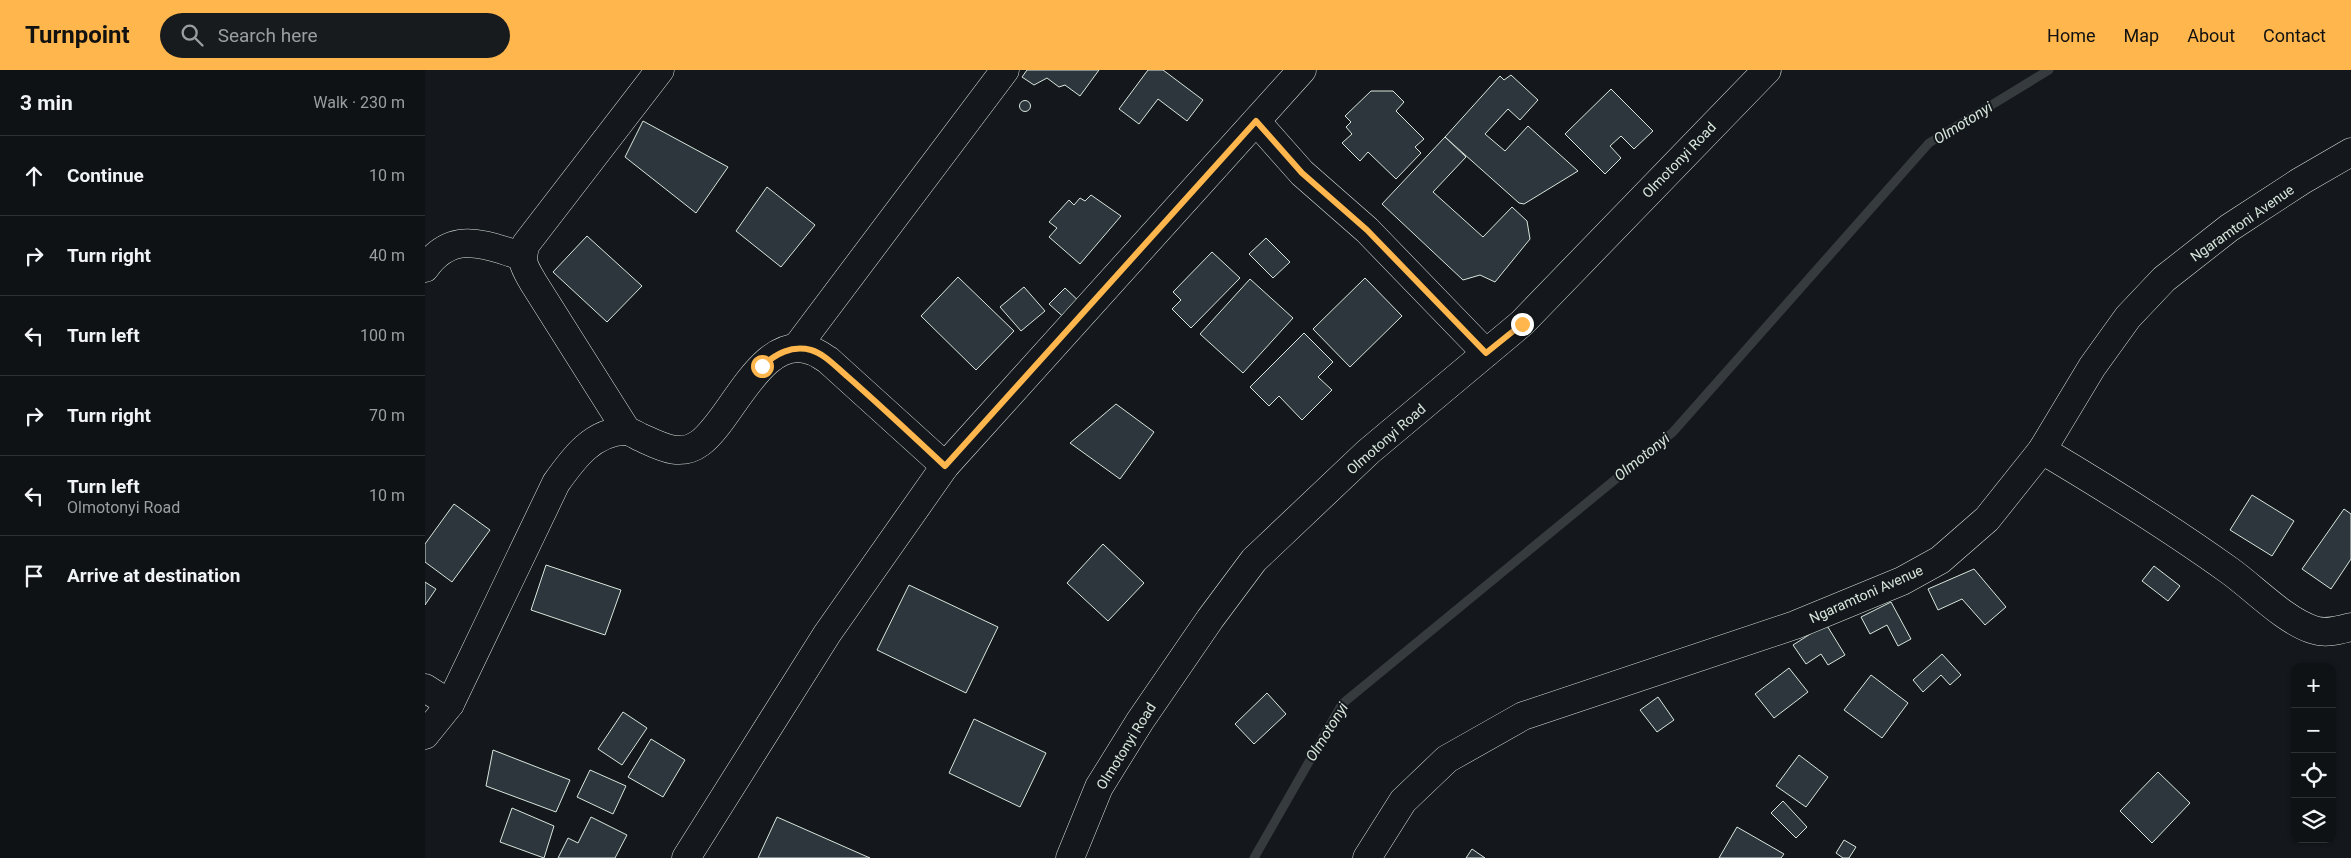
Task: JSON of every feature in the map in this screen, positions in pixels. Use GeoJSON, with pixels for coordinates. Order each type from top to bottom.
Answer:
{"type":"FeatureCollection","features":[{"type":"Feature","properties":{"kind":"street"},"geometry":{"type":"LineString","coordinates":[[660,70],[527,244],[522,256],[523,264],[533,282],[627,431],[667,449],[690,450],[708,437],[762,366],[777,353],[795,348],[811,350],[828,360],[945,466]]}},
{"type":"Feature","properties":{"kind":"street"},"geometry":{"type":"LineString","coordinates":[[795,348],[1005,70]]}},
{"type":"Feature","properties":{"kind":"street"},"geometry":{"type":"LineString","coordinates":[[686,858],[827,634],[945,466],[1302,70]]}},
{"type":"Feature","properties":{"kind":"street","name":"Olmotonyi Road"},"geometry":{"type":"LineString","coordinates":[[1070,858],[1099,786],[1145,713],[1254,560],[1368,452],[1522,324],[1767,70]]}},
{"type":"Feature","properties":{"kind":"street"},"geometry":{"type":"LineString","coordinates":[[1256,121],[1302,173],[1367,230],[1486,353]]}},
{"type":"Feature","properties":{"kind":"street","name":"Ngaramtoni Avenue"},"geometry":{"type":"LineString","coordinates":[[1367,858],[1403,801],[1447,759],[1523,716],[1795,625],[1902,581],[1940,560],[1987,519],[2042,450],[2102,352],[2127,316],[2164,279],[2229,228],[2301,181],[2351,152]]}},
{"type":"Feature","properties":{"kind":"street"},"geometry":{"type":"LineString","coordinates":[[425,268],[432,258],[452,244],[476,243],[522,256]]}},
{"type":"Feature","properties":{"kind":"street"},"geometry":{"type":"LineString","coordinates":[[425,735],[450,704],[556,483],[576,454],[600,437],[627,431]]}},
{"type":"Feature","properties":{"kind":"street"},"geometry":{"type":"LineString","coordinates":[[2042,450],[2103,486],[2230,571],[2301,625],[2315,631],[2332,632],[2351,627]]}},
{"type":"Feature","properties":{"kind":"street"},"geometry":{"type":"LineString","coordinates":[[425,688],[450,704]]}},
{"type":"Feature","properties":{"kind":"building"},"geometry":{"type":"Polygon","coordinates":[[[1027,70],[1099,70],[1080,96],[1065,85],[1059,87],[1047,78],[1034,85],[1022,77],[1027,70]]]}},
{"type":"Feature","properties":{"kind":"building"},"geometry":{"type":"Polygon","coordinates":[[[1148,70],[1163,70],[1203,100],[1187,121],[1158,99],[1139,124],[1119,109],[1148,70]]]}},
{"type":"Feature","properties":{"kind":"building"},"geometry":{"type":"Polygon","coordinates":[[[1511,75],[1538,100],[1520,120],[1508,109],[1485,134],[1505,151],[1528,126],[1578,171],[1524,204],[1519,203],[1445,137],[1500,76],[1504,80],[1511,75]]]}},
{"type":"Feature","properties":{"kind":"building"},"geometry":{"type":"Polygon","coordinates":[[[1611,89],[1653,131],[1634,149],[1621,136],[1610,146],[1621,158],[1605,174],[1565,134],[1611,89]]]}},
{"type":"Feature","properties":{"kind":"building"},"geometry":{"type":"Polygon","coordinates":[[[1371,91],[1393,91],[1404,102],[1396,111],[1424,139],[1415,147],[1421,153],[1396,179],[1368,152],[1360,161],[1342,143],[1352,134],[1346,127],[1351,122],[1345,116],[1371,91]]]}},
{"type":"Feature","properties":{"kind":"building"},"geometry":{"type":"Polygon","coordinates":[[[1025,100],[1031,106],[1025,112],[1019,106],[1025,100]]]}},
{"type":"Feature","properties":{"kind":"building"},"geometry":{"type":"Polygon","coordinates":[[[643,121],[728,167],[696,213],[625,157],[643,121]]]}},
{"type":"Feature","properties":{"kind":"building"},"geometry":{"type":"Polygon","coordinates":[[[1445,137],[1466,157],[1433,192],[1483,237],[1512,207],[1527,221],[1530,239],[1495,282],[1480,275],[1463,280],[1382,204],[1445,137]]]}},
{"type":"Feature","properties":{"kind":"building"},"geometry":{"type":"Polygon","coordinates":[[[767,187],[815,225],[781,267],[736,231],[767,187]]]}},
{"type":"Feature","properties":{"kind":"building"},"geometry":{"type":"Polygon","coordinates":[[[1091,195],[1121,216],[1080,264],[1049,237],[1057,228],[1049,222],[1069,200],[1074,205],[1080,198],[1085,201],[1091,195]]]}},
{"type":"Feature","properties":{"kind":"building"},"geometry":{"type":"Polygon","coordinates":[[[587,236],[642,286],[607,322],[553,272],[587,236]]]}},
{"type":"Feature","properties":{"kind":"building"},"geometry":{"type":"Polygon","coordinates":[[[1266,238],[1290,262],[1273,278],[1249,254],[1266,238]]]}},
{"type":"Feature","properties":{"kind":"building"},"geometry":{"type":"Polygon","coordinates":[[[1212,252],[1240,278],[1191,328],[1172,309],[1181,300],[1173,292],[1212,252]]]}},
{"type":"Feature","properties":{"kind":"building"},"geometry":{"type":"Polygon","coordinates":[[[958,277],[1014,331],[976,370],[921,316],[958,277]]]}},
{"type":"Feature","properties":{"kind":"building"},"geometry":{"type":"Polygon","coordinates":[[[1365,278],[1402,316],[1350,367],[1313,329],[1365,278]]]}},
{"type":"Feature","properties":{"kind":"building"},"geometry":{"type":"Polygon","coordinates":[[[1250,279],[1293,318],[1243,373],[1200,334],[1250,279]]]}},
{"type":"Feature","properties":{"kind":"building"},"geometry":{"type":"Polygon","coordinates":[[[1024,287],[1045,311],[1021,331],[1000,307],[1024,287]]]}},
{"type":"Feature","properties":{"kind":"building"},"geometry":{"type":"Polygon","coordinates":[[[1065,288],[1084,306],[1068,321],[1049,304],[1065,288]]]}},
{"type":"Feature","properties":{"kind":"building"},"geometry":{"type":"Polygon","coordinates":[[[1304,333],[1333,362],[1318,377],[1332,390],[1302,420],[1279,396],[1269,406],[1250,387],[1304,333]]]}},
{"type":"Feature","properties":{"kind":"building"},"geometry":{"type":"Polygon","coordinates":[[[1116,404],[1154,432],[1120,479],[1070,443],[1116,404]]]}},
{"type":"Feature","properties":{"kind":"building"},"geometry":{"type":"Polygon","coordinates":[[[2252,495],[2294,521],[2272,556],[2230,530],[2252,495]]]}},
{"type":"Feature","properties":{"kind":"building"},"geometry":{"type":"Polygon","coordinates":[[[454,504],[490,530],[452,582],[425,562],[425,544],[454,504]]]}},
{"type":"Feature","properties":{"kind":"building"},"geometry":{"type":"Polygon","coordinates":[[[2344,509],[2351,514],[2351,559],[2331,589],[2302,569],[2344,509]]]}},
{"type":"Feature","properties":{"kind":"building"},"geometry":{"type":"Polygon","coordinates":[[[1103,544],[1144,583],[1108,621],[1067,583],[1103,544]]]}},
{"type":"Feature","properties":{"kind":"building"},"geometry":{"type":"Polygon","coordinates":[[[546,565],[621,590],[605,635],[531,610],[546,565]]]}},
{"type":"Feature","properties":{"kind":"building"},"geometry":{"type":"Polygon","coordinates":[[[2154,566],[2180,586],[2168,601],[2142,581],[2154,566]]]}},
{"type":"Feature","properties":{"kind":"building"},"geometry":{"type":"Polygon","coordinates":[[[1974,569],[2006,607],[1985,625],[1962,599],[1938,610],[1928,589],[1974,569]]]}},
{"type":"Feature","properties":{"kind":"building"},"geometry":{"type":"Polygon","coordinates":[[[425,582],[436,589],[425,605],[425,582]]]}},
{"type":"Feature","properties":{"kind":"building"},"geometry":{"type":"Polygon","coordinates":[[[909,585],[998,627],[966,693],[877,650],[909,585]]]}},
{"type":"Feature","properties":{"kind":"building"},"geometry":{"type":"Polygon","coordinates":[[[1891,602],[1911,639],[1898,646],[1887,625],[1870,634],[1861,617],[1891,602]]]}},
{"type":"Feature","properties":{"kind":"building"},"geometry":{"type":"Polygon","coordinates":[[[1826,624],[1845,655],[1828,665],[1821,654],[1806,664],[1793,645],[1826,624]]]}},
{"type":"Feature","properties":{"kind":"building"},"geometry":{"type":"Polygon","coordinates":[[[1942,654],[1961,675],[1950,685],[1941,675],[1923,692],[1913,680],[1942,654]]]}},
{"type":"Feature","properties":{"kind":"building"},"geometry":{"type":"Polygon","coordinates":[[[1789,668],[1808,692],[1774,718],[1755,694],[1789,668]]]}},
{"type":"Feature","properties":{"kind":"building"},"geometry":{"type":"Polygon","coordinates":[[[1871,675],[1908,703],[1882,738],[1844,710],[1871,675]]]}},
{"type":"Feature","properties":{"kind":"building"},"geometry":{"type":"Polygon","coordinates":[[[1267,693],[1286,714],[1254,744],[1235,724],[1267,693]]]}},
{"type":"Feature","properties":{"kind":"building"},"geometry":{"type":"Polygon","coordinates":[[[1658,697],[1674,720],[1657,732],[1640,710],[1658,697]]]}},
{"type":"Feature","properties":{"kind":"building"},"geometry":{"type":"Polygon","coordinates":[[[623,712],[647,728],[622,765],[598,749],[623,712]]]}},
{"type":"Feature","properties":{"kind":"building"},"geometry":{"type":"Polygon","coordinates":[[[974,719],[1046,753],[1020,807],[949,773],[974,719]]]}},
{"type":"Feature","properties":{"kind":"building"},"geometry":{"type":"Polygon","coordinates":[[[651,739],[685,760],[663,797],[628,777],[651,739]]]}},
{"type":"Feature","properties":{"kind":"building"},"geometry":{"type":"Polygon","coordinates":[[[493,750],[570,780],[556,812],[486,786],[493,750]]]}},
{"type":"Feature","properties":{"kind":"building"},"geometry":{"type":"Polygon","coordinates":[[[1799,755],[1828,777],[1806,807],[1776,786],[1799,755]]]}},
{"type":"Feature","properties":{"kind":"building"},"geometry":{"type":"Polygon","coordinates":[[[590,770],[626,786],[613,814],[577,797],[590,770]]]}},
{"type":"Feature","properties":{"kind":"building"},"geometry":{"type":"Polygon","coordinates":[[[2158,772],[2190,803],[2152,843],[2120,811],[2158,772]]]}},
{"type":"Feature","properties":{"kind":"building"},"geometry":{"type":"Polygon","coordinates":[[[1783,801],[1807,827],[1796,838],[1771,813],[1783,801]]]}},
{"type":"Feature","properties":{"kind":"building"},"geometry":{"type":"Polygon","coordinates":[[[512,808],[554,826],[544,858],[500,842],[512,808]]]}},
{"type":"Feature","properties":{"kind":"building"},"geometry":{"type":"Polygon","coordinates":[[[591,817],[627,835],[615,858],[558,858],[568,838],[578,843],[591,817]]]}},
{"type":"Feature","properties":{"kind":"building"},"geometry":{"type":"Polygon","coordinates":[[[777,817],[870,858],[758,858],[777,817]]]}},
{"type":"Feature","properties":{"kind":"building"},"geometry":{"type":"Polygon","coordinates":[[[1737,827],[1784,854],[1781,858],[1719,858],[1737,827]]]}},
{"type":"Feature","properties":{"kind":"building"},"geometry":{"type":"Polygon","coordinates":[[[1844,840],[1856,847],[1849,858],[1843,858],[1836,853],[1844,840]]]}},
{"type":"Feature","properties":{"kind":"building"},"geometry":{"type":"Polygon","coordinates":[[[1472,849],[1485,858],[1466,858],[1472,849]]]}},
{"type":"Feature","properties":{"kind":"waterway","name":"Olmotonyi"},"geometry":{"type":"LineString","coordinates":[[1254,858],[1342,704],[1673,432],[1929,143],[2049,70]]}},
{"type":"Feature","properties":{"kind":"route"},"geometry":{"type":"LineString","coordinates":[[762,366],[777,353],[795,348],[811,350],[828,360],[945,466],[1256,121],[1302,173],[1367,230],[1486,353],[1522,324]]}}]}
